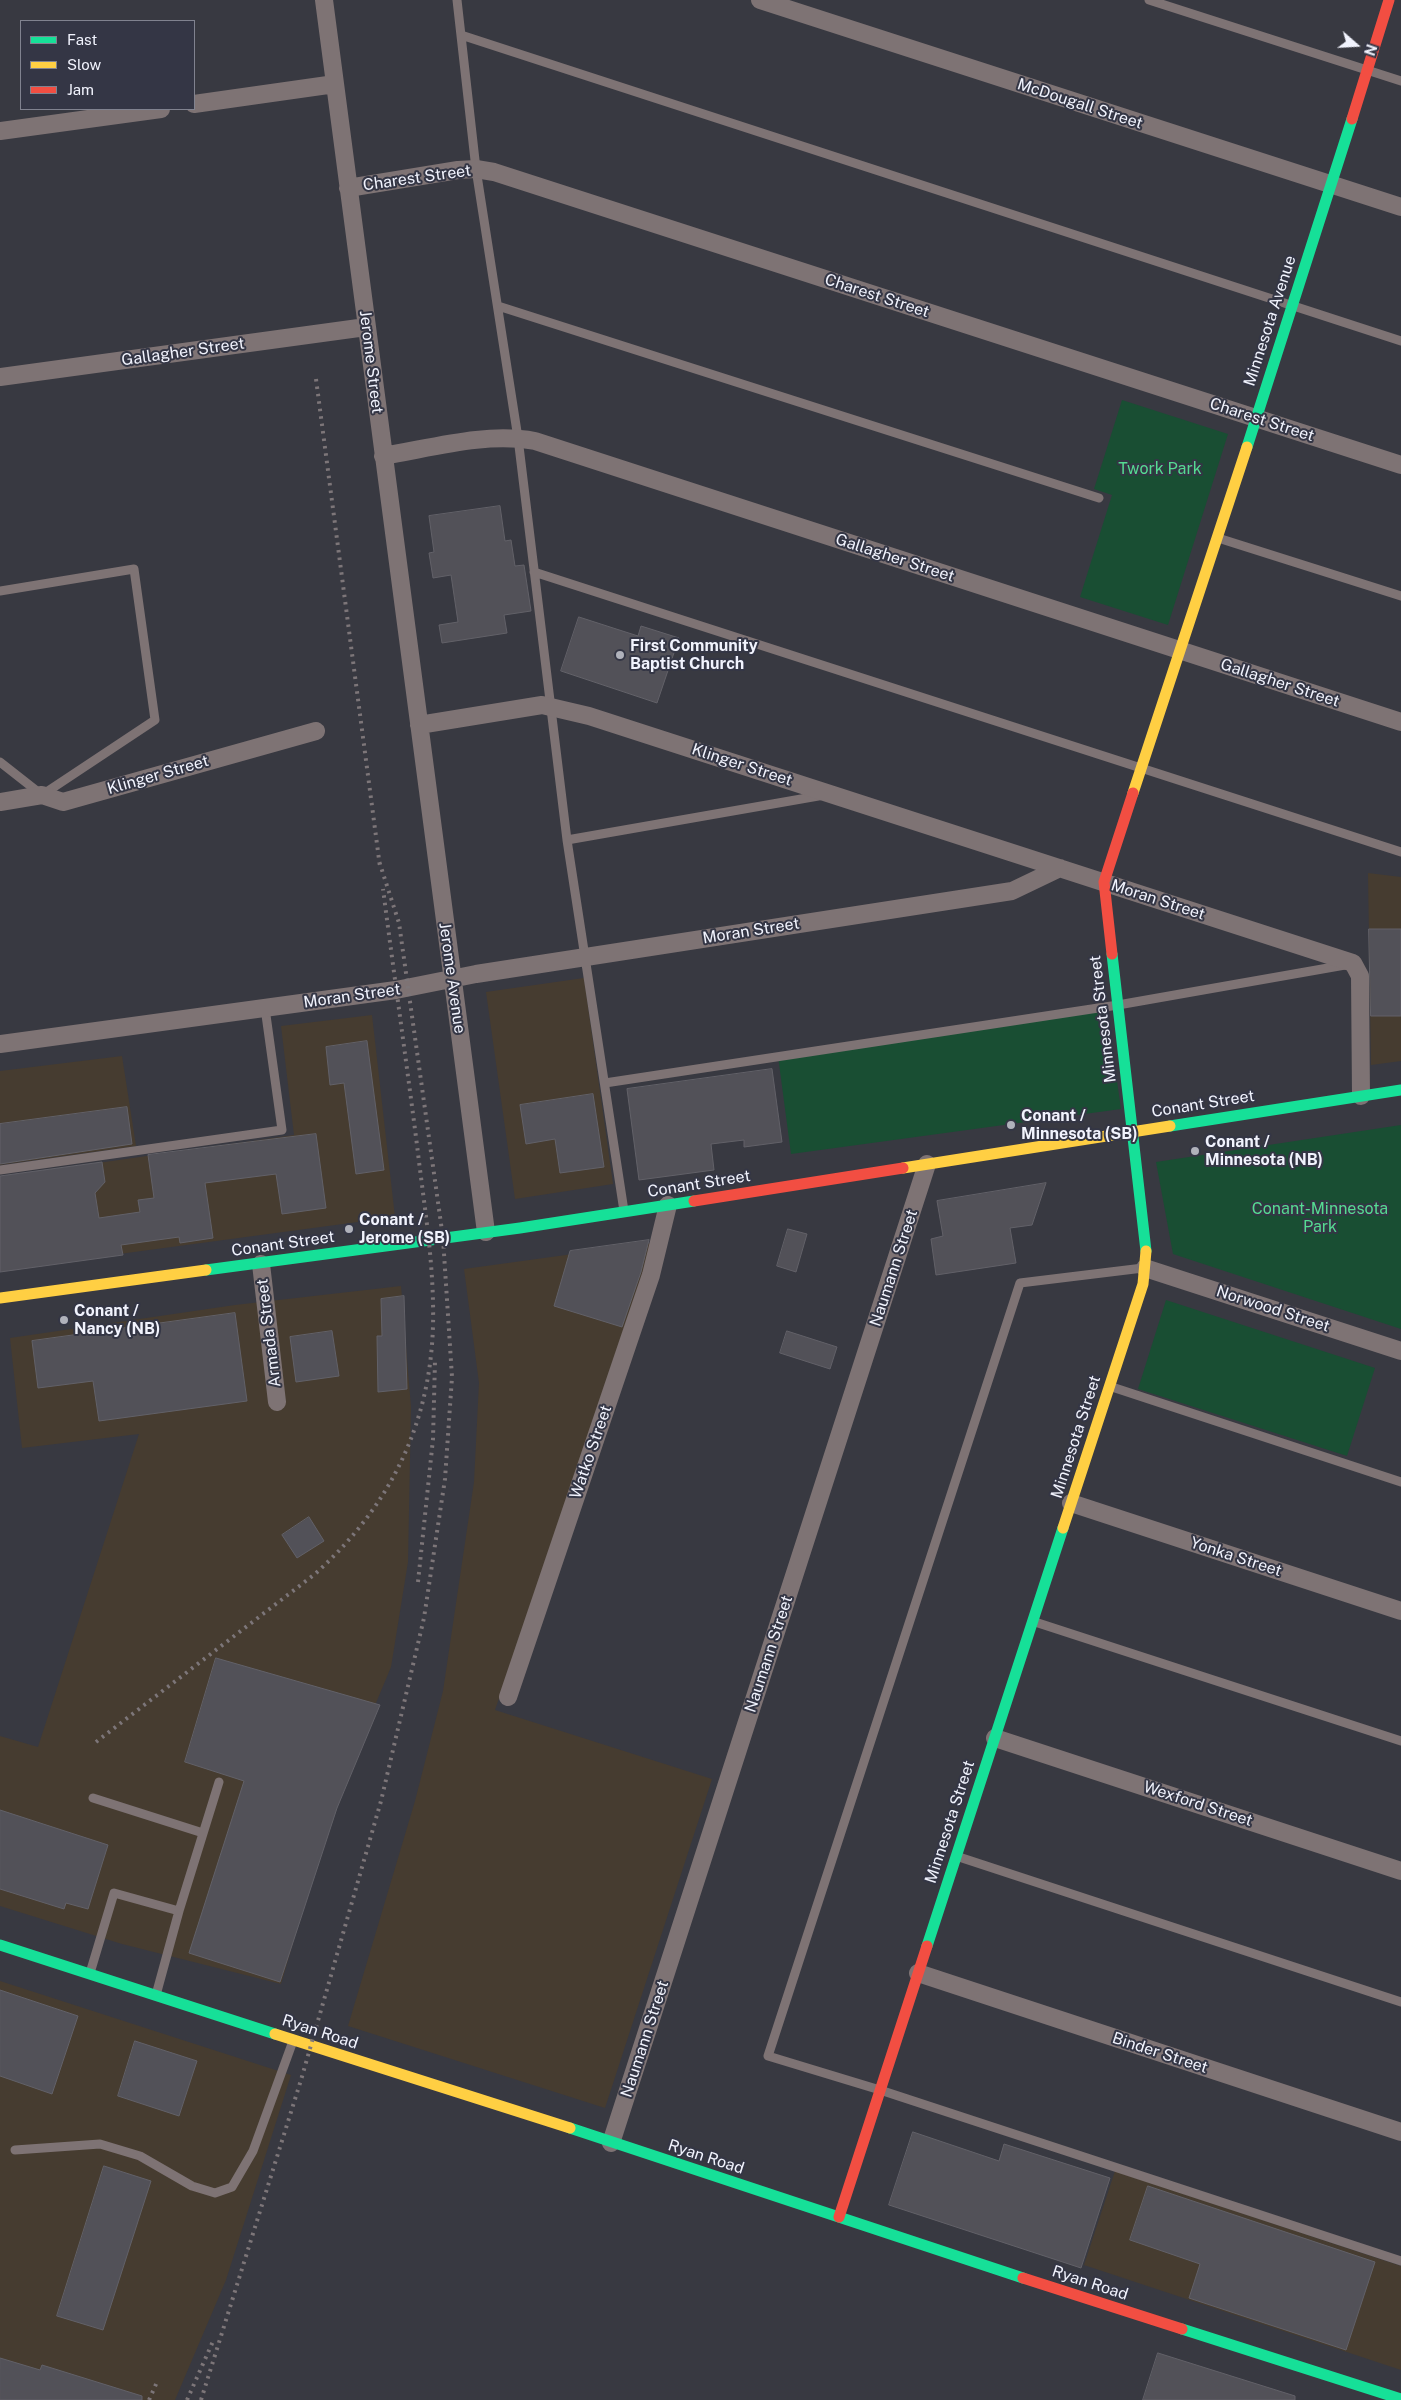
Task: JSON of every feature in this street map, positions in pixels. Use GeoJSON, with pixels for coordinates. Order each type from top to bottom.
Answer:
{"type":"FeatureCollection","features":[{"type":"Feature","properties":{"kind":"street","name":"Jerome Street"},"geometry":{"type":"LineString","coordinates":[[324,0],[419,724]]}},
{"type":"Feature","properties":{"kind":"street","name":"McDougall Street"},"geometry":{"type":"LineString","coordinates":[[760,0],[1401,207]]}},
{"type":"Feature","properties":{"kind":"street","name":"Minnesota Avenue"},"geometry":{"type":"LineString","coordinates":[[1179,650],[1293,306],[1389,0]]}},
{"type":"Feature","properties":{"kind":"street"},"geometry":{"type":"LineString","coordinates":[[195,104],[334,84]]}},
{"type":"Feature","properties":{"kind":"street"},"geometry":{"type":"LineString","coordinates":[[0,131],[154,110]]}},
{"type":"Feature","properties":{"kind":"street","name":"Charest Street"},"geometry":{"type":"LineString","coordinates":[[348,188],[458,170],[476,169],[494,172],[1401,465]]}},
{"type":"Feature","properties":{"kind":"street","name":"Gallagher Street"},"geometry":{"type":"LineString","coordinates":[[0,377],[366,327]]}},
{"type":"Feature","properties":{"kind":"street","name":"Gallagher Street"},"geometry":{"type":"LineString","coordinates":[[383,456],[494,438],[535,440],[1401,722]]}},
{"type":"Feature","properties":{"kind":"street","name":"Minnesota Street"},"geometry":{"type":"LineString","coordinates":[[839,2217],[1143,1284],[1146,1268],[1146,1249],[1104,882],[1179,650]]}},
{"type":"Feature","properties":{"kind":"street","name":"Klinger Street"},"geometry":{"type":"LineString","coordinates":[[419,724],[521,707],[550,705],[1060,868]]}},
{"type":"Feature","properties":{"kind":"street","name":"Jerome Avenue"},"geometry":{"type":"LineString","coordinates":[[419,724],[486,1232]]}},
{"type":"Feature","properties":{"kind":"street","name":"Klinger Street"},"geometry":{"type":"LineString","coordinates":[[0,802],[42,796],[63,802],[316,731]]}},
{"type":"Feature","properties":{"kind":"street","name":"Moran Street"},"geometry":{"type":"LineString","coordinates":[[0,1044],[453,980],[476,974],[1012,891],[1060,868],[1353,964]]}},
{"type":"Feature","properties":{"kind":"street"},"geometry":{"type":"LineString","coordinates":[[1353,964],[1360,976],[1361,1096]]}},
{"type":"Feature","properties":{"kind":"street","name":"Conant Street"},"geometry":{"type":"LineString","coordinates":[[0,1298],[260,1264],[625,1212],[1401,1090]]}},
{"type":"Feature","properties":{"kind":"street","name":"Naumann Street"},"geometry":{"type":"LineString","coordinates":[[611,2143],[927,1164]]}},
{"type":"Feature","properties":{"kind":"street","name":"Watko Street"},"geometry":{"type":"LineString","coordinates":[[508,1697],[651,1275],[668,1205]]}},
{"type":"Feature","properties":{"kind":"street","name":"Armada Street"},"geometry":{"type":"LineString","coordinates":[[260,1264],[277,1402]]}},
{"type":"Feature","properties":{"kind":"street","name":"Norwood Street"},"geometry":{"type":"LineString","coordinates":[[1146,1268],[1401,1350]]}},
{"type":"Feature","properties":{"kind":"street","name":"Yonka Street"},"geometry":{"type":"LineString","coordinates":[[1071,1504],[1401,1611]]}},
{"type":"Feature","properties":{"kind":"street","name":"Wexford Street"},"geometry":{"type":"LineString","coordinates":[[995,1738],[1401,1870]]}},
{"type":"Feature","properties":{"kind":"street","name":"Ryan Road"},"geometry":{"type":"LineString","coordinates":[[0,1945],[293,2040],[430,2082],[611,2143],[1401,2399]]}},
{"type":"Feature","properties":{"kind":"street","name":"Binder Street"},"geometry":{"type":"LineString","coordinates":[[918,1973],[1401,2132]]}},
{"type":"Feature","properties":{"kind":"lane"},"geometry":{"type":"LineString","coordinates":[[457,0],[476,169],[518,438],[567,840],[625,1212]]}},
{"type":"Feature","properties":{"kind":"lane"},"geometry":{"type":"LineString","coordinates":[[1149,0],[1401,81]]}},
{"type":"Feature","properties":{"kind":"lane"},"geometry":{"type":"LineString","coordinates":[[461,35],[1401,341]]}},
{"type":"Feature","properties":{"kind":"lane"},"geometry":{"type":"LineString","coordinates":[[498,306],[1099,498]]}},
{"type":"Feature","properties":{"kind":"lane"},"geometry":{"type":"LineString","coordinates":[[1217,538],[1401,596]]}},
{"type":"Feature","properties":{"kind":"lane"},"geometry":{"type":"LineString","coordinates":[[0,590],[134,569],[155,720],[42,796],[0,762]]}},
{"type":"Feature","properties":{"kind":"lane"},"geometry":{"type":"LineString","coordinates":[[534,572],[1401,852]]}},
{"type":"Feature","properties":{"kind":"lane"},"geometry":{"type":"LineString","coordinates":[[567,840],[832,794]]}},
{"type":"Feature","properties":{"kind":"lane"},"geometry":{"type":"LineString","coordinates":[[605,1083],[1118,1005],[1353,964]]}},
{"type":"Feature","properties":{"kind":"lane"},"geometry":{"type":"LineString","coordinates":[[0,1170],[282,1130],[265,1008]]}},
{"type":"Feature","properties":{"kind":"lane"},"geometry":{"type":"LineString","coordinates":[[1146,1268],[1020,1282],[768,2056],[880,2090],[1401,2261]]}},
{"type":"Feature","properties":{"kind":"lane"},"geometry":{"type":"LineString","coordinates":[[1109,1386],[1401,1482]]}},
{"type":"Feature","properties":{"kind":"lane"},"geometry":{"type":"LineString","coordinates":[[1032,1622],[1401,1741]]}},
{"type":"Feature","properties":{"kind":"lane"},"geometry":{"type":"LineString","coordinates":[[156,1996],[179,1911],[219,1782]]}},
{"type":"Feature","properties":{"kind":"lane"},"geometry":{"type":"LineString","coordinates":[[93,1798],[203,1833]]}},
{"type":"Feature","properties":{"kind":"lane"},"geometry":{"type":"LineString","coordinates":[[956,1856],[1401,2002]]}},
{"type":"Feature","properties":{"kind":"lane"},"geometry":{"type":"LineString","coordinates":[[90,1974],[114,1893],[179,1911]]}},
{"type":"Feature","properties":{"kind":"lane"},"geometry":{"type":"LineString","coordinates":[[15,2150],[100,2144],[140,2156],[192,2186],[216,2193],[232,2187],[253,2151],[293,2040]]}},
{"type":"Feature","properties":{"kind":"shaded area"},"geometry":{"type":"Polygon","coordinates":[[[1368,873],[1401,877],[1401,1061],[1371,1065],[1368,873]]]}},
{"type":"Feature","properties":{"kind":"shaded area"},"geometry":{"type":"Polygon","coordinates":[[[584,978],[613,1184],[515,1199],[486,992],[584,978]]]}},
{"type":"Feature","properties":{"kind":"shaded area"},"geometry":{"type":"Polygon","coordinates":[[[372,1015],[395,1217],[0,1270],[0,1177],[294,1135],[281,1026],[372,1015]]]}},
{"type":"Feature","properties":{"kind":"shaded area"},"geometry":{"type":"Polygon","coordinates":[[[122,1056],[136,1146],[0,1165],[0,1071],[122,1056]]]}},
{"type":"Feature","properties":{"kind":"shaded area"},"geometry":{"type":"Polygon","coordinates":[[[653,1243],[495,1710],[712,1779],[605,2108],[348,2026],[415,1801],[443,1691],[474,1482],[479,1383],[464,1269],[653,1243]]]}},
{"type":"Feature","properties":{"kind":"shaded area"},"geometry":{"type":"Polygon","coordinates":[[[401,1286],[411,1407],[408,1562],[391,1667],[333,1806],[281,1984],[122,1944],[0,1906],[0,1736],[38,1747],[139,1434],[22,1448],[10,1338],[235,1305],[401,1286]]]}},
{"type":"Feature","properties":{"kind":"shaded area"},"geometry":{"type":"Polygon","coordinates":[[[0,1981],[291,2075],[226,2280],[175,2400],[0,2400],[0,1981]]]}},
{"type":"Feature","properties":{"kind":"shaded area"},"geometry":{"type":"Polygon","coordinates":[[[1115,2171],[1401,2266],[1401,2370],[1084,2265],[1115,2171]]]}},
{"type":"Feature","properties":{"kind":"green space","name":"Twork Park"},"geometry":{"type":"Polygon","coordinates":[[[1122,400],[1228,434],[1168,625],[1080,597],[1112,495],[1094,489],[1122,400]]]}},
{"type":"Feature","properties":{"kind":"green space"},"geometry":{"type":"Polygon","coordinates":[[[1107,1011],[1121,1109],[791,1154],[778,1056],[1107,1011]]]}},
{"type":"Feature","properties":{"kind":"green space","name":"Conant-Minnesota Park"},"geometry":{"type":"Polygon","coordinates":[[[1401,1125],[1401,1329],[1173,1254],[1156,1162],[1401,1125]]]}},
{"type":"Feature","properties":{"kind":"green space"},"geometry":{"type":"Polygon","coordinates":[[[1166,1300],[1375,1368],[1347,1456],[1138,1389],[1166,1300]]]}},
{"type":"Feature","properties":{"kind":"building"},"geometry":{"type":"Polygon","coordinates":[[[500,506],[505,541],[511,540],[515,566],[524,565],[531,611],[504,615],[507,633],[442,643],[439,625],[458,622],[451,575],[433,578],[429,553],[434,552],[429,516],[500,506]]]}},
{"type":"Feature","properties":{"kind":"building","name":"First Community Baptist Church"},"geometry":{"type":"Polygon","coordinates":[[[579,617],[638,636],[641,626],[679,638],[657,703],[561,671],[579,617]]]}},
{"type":"Feature","properties":{"kind":"building"},"geometry":{"type":"Polygon","coordinates":[[[1369,929],[1401,929],[1401,1016],[1371,1016],[1369,929]]]}},
{"type":"Feature","properties":{"kind":"building"},"geometry":{"type":"Polygon","coordinates":[[[367,1041],[384,1170],[356,1174],[344,1083],[330,1085],[326,1047],[367,1041]]]}},
{"type":"Feature","properties":{"kind":"building"},"geometry":{"type":"Polygon","coordinates":[[[772,1069],[782,1142],[744,1147],[744,1140],[711,1144],[714,1170],[639,1180],[627,1089],[772,1069]]]}},
{"type":"Feature","properties":{"kind":"building"},"geometry":{"type":"Polygon","coordinates":[[[593,1094],[604,1167],[560,1173],[555,1139],[526,1144],[520,1105],[593,1094]]]}},
{"type":"Feature","properties":{"kind":"building"},"geometry":{"type":"Polygon","coordinates":[[[127,1107],[132,1144],[0,1164],[0,1124],[127,1107]]]}},
{"type":"Feature","properties":{"kind":"building"},"geometry":{"type":"Polygon","coordinates":[[[316,1134],[326,1208],[282,1214],[276,1174],[205,1183],[213,1238],[180,1243],[179,1237],[121,1245],[123,1255],[0,1272],[0,1176],[102,1162],[105,1182],[95,1193],[99,1218],[140,1212],[138,1200],[154,1198],[148,1155],[316,1134]]]}},
{"type":"Feature","properties":{"kind":"building"},"geometry":{"type":"Polygon","coordinates":[[[1046,1183],[1032,1225],[1010,1228],[1016,1263],[936,1275],[931,1239],[943,1236],[937,1201],[1046,1183]]]}},
{"type":"Feature","properties":{"kind":"building"},"geometry":{"type":"Polygon","coordinates":[[[788,1229],[807,1234],[796,1272],[777,1266],[788,1229]]]}},
{"type":"Feature","properties":{"kind":"building"},"geometry":{"type":"Polygon","coordinates":[[[649,1240],[641,1272],[622,1327],[554,1306],[570,1251],[649,1240]]]}},
{"type":"Feature","properties":{"kind":"building"},"geometry":{"type":"Polygon","coordinates":[[[404,1296],[407,1389],[378,1392],[377,1336],[382,1336],[381,1299],[404,1296]]]}},
{"type":"Feature","properties":{"kind":"building"},"geometry":{"type":"Polygon","coordinates":[[[235,1313],[247,1401],[99,1421],[93,1381],[38,1388],[32,1341],[235,1313]]]}},
{"type":"Feature","properties":{"kind":"building"},"geometry":{"type":"Polygon","coordinates":[[[332,1331],[339,1376],[296,1382],[290,1337],[332,1331]]]}},
{"type":"Feature","properties":{"kind":"building"},"geometry":{"type":"Polygon","coordinates":[[[787,1331],[837,1347],[830,1369],[780,1353],[787,1331]]]}},
{"type":"Feature","properties":{"kind":"building"},"geometry":{"type":"Polygon","coordinates":[[[309,1517],[324,1541],[297,1558],[282,1535],[309,1517]]]}},
{"type":"Feature","properties":{"kind":"building"},"geometry":{"type":"Polygon","coordinates":[[[216,1658],[380,1705],[337,1808],[280,1982],[189,1953],[244,1781],[185,1762],[216,1658]]]}},
{"type":"Feature","properties":{"kind":"building"},"geometry":{"type":"Polygon","coordinates":[[[0,1810],[108,1845],[88,1909],[66,1903],[64,1909],[0,1889],[0,1810]]]}},
{"type":"Feature","properties":{"kind":"building"},"geometry":{"type":"Polygon","coordinates":[[[0,1990],[78,2016],[52,2094],[0,2076],[0,1990]]]}},
{"type":"Feature","properties":{"kind":"building"},"geometry":{"type":"Polygon","coordinates":[[[135,2041],[197,2061],[179,2116],[118,2096],[135,2041]]]}},
{"type":"Feature","properties":{"kind":"building"},"geometry":{"type":"Polygon","coordinates":[[[913,2132],[999,2161],[1004,2144],[1110,2178],[1081,2268],[889,2205],[913,2132]]]}},
{"type":"Feature","properties":{"kind":"building"},"geometry":{"type":"Polygon","coordinates":[[[104,2166],[151,2181],[103,2330],[57,2316],[104,2166]]]}},
{"type":"Feature","properties":{"kind":"building"},"geometry":{"type":"Polygon","coordinates":[[[1148,2186],[1375,2262],[1346,2350],[1189,2298],[1200,2264],[1130,2240],[1148,2186]]]}},
{"type":"Feature","properties":{"kind":"building"},"geometry":{"type":"Polygon","coordinates":[[[1158,2353],[1295,2396],[1295,2400],[1143,2400],[1158,2353]]]}},
{"type":"Feature","properties":{"kind":"building"},"geometry":{"type":"Polygon","coordinates":[[[0,2358],[40,2370],[42,2365],[142,2396],[142,2400],[0,2400],[0,2358]]]}},
{"type":"Feature","properties":{"kind":"railway"},"geometry":{"type":"LineString","coordinates":[[316,379],[380,867]]}},
{"type":"Feature","properties":{"kind":"railway"},"geometry":{"type":"LineString","coordinates":[[201,2400],[301,2080],[381,1801],[424,1618],[445,1479],[452,1377],[443,1238],[399,923],[379,861]]}},
{"type":"Feature","properties":{"kind":"railway"},"geometry":{"type":"LineString","coordinates":[[96,1742],[315,1574],[343,1546],[368,1516],[389,1485],[406,1452],[418,1417],[427,1381],[432,1343],[432,1283],[413,1113],[383,889]]}},
{"type":"Feature","properties":{"kind":"railway"},"geometry":{"type":"LineString","coordinates":[[418,1582],[433,1439],[435,1361]]}},
{"type":"Feature","properties":{"kind":"railway"},"geometry":{"type":"LineString","coordinates":[[187,2400],[214,2339]]}},
{"type":"Feature","properties":{"kind":"railway"},"geometry":{"type":"LineString","coordinates":[[149,2400],[157,2382]]}},
{"type":"Feature","properties":{"kind":"traffic: fast"},"geometry":{"type":"LineString","coordinates":[[1247,447],[1352,119]]}},
{"type":"Feature","properties":{"kind":"traffic: fast"},"geometry":{"type":"LineString","coordinates":[[1112,954],[1146,1251]]}},
{"type":"Feature","properties":{"kind":"traffic: fast"},"geometry":{"type":"LineString","coordinates":[[1170,1126],[1401,1090]]}},
{"type":"Feature","properties":{"kind":"traffic: fast"},"geometry":{"type":"LineString","coordinates":[[206,1270],[520,1228],[694,1201]]}},
{"type":"Feature","properties":{"kind":"traffic: fast"},"geometry":{"type":"LineString","coordinates":[[927,1946],[1063,1528]]}},
{"type":"Feature","properties":{"kind":"traffic: fast"},"geometry":{"type":"LineString","coordinates":[[0,1945],[275,2034]]}},
{"type":"Feature","properties":{"kind":"traffic: fast"},"geometry":{"type":"LineString","coordinates":[[570,2128],[1023,2278]]}},
{"type":"Feature","properties":{"kind":"traffic: fast"},"geometry":{"type":"LineString","coordinates":[[1182,2329],[1401,2399]]}},
{"type":"Feature","properties":{"kind":"traffic: slow"},"geometry":{"type":"LineString","coordinates":[[1133,793],[1247,447]]}},
{"type":"Feature","properties":{"kind":"traffic: slow"},"geometry":{"type":"LineString","coordinates":[[903,1168],[1170,1126]]}},
{"type":"Feature","properties":{"kind":"traffic: slow"},"geometry":{"type":"LineString","coordinates":[[1063,1528],[1143,1284],[1146,1251]]}},
{"type":"Feature","properties":{"kind":"traffic: slow"},"geometry":{"type":"LineString","coordinates":[[0,1298],[206,1270]]}},
{"type":"Feature","properties":{"kind":"traffic: slow"},"geometry":{"type":"LineString","coordinates":[[275,2034],[570,2128]]}},
{"type":"Feature","properties":{"kind":"traffic: jam"},"geometry":{"type":"LineString","coordinates":[[1352,119],[1389,0]]}},
{"type":"Feature","properties":{"kind":"traffic: jam"},"geometry":{"type":"LineString","coordinates":[[1112,954],[1104,882],[1133,793]]}},
{"type":"Feature","properties":{"kind":"traffic: jam"},"geometry":{"type":"LineString","coordinates":[[694,1201],[903,1168]]}},
{"type":"Feature","properties":{"kind":"traffic: jam"},"geometry":{"type":"LineString","coordinates":[[839,2217],[927,1946]]}},
{"type":"Feature","properties":{"kind":"traffic: jam"},"geometry":{"type":"LineString","coordinates":[[1023,2278],[1182,2329]]}},
{"type":"Feature","properties":{"kind":"place","name":"First Community Baptist Church"},"geometry":{"type":"Point","coordinates":[620,655]}},
{"type":"Feature","properties":{"kind":"place","name":"Conant / Minnesota (SB)"},"geometry":{"type":"Point","coordinates":[1011,1125]}},
{"type":"Feature","properties":{"kind":"place","name":"Conant / Minnesota (NB)"},"geometry":{"type":"Point","coordinates":[1195,1151]}},
{"type":"Feature","properties":{"kind":"place","name":"Conant / Jerome (SB)"},"geometry":{"type":"Point","coordinates":[349,1229]}},
{"type":"Feature","properties":{"kind":"place","name":"Conant / Nancy (NB)"},"geometry":{"type":"Point","coordinates":[64,1320]}}]}
